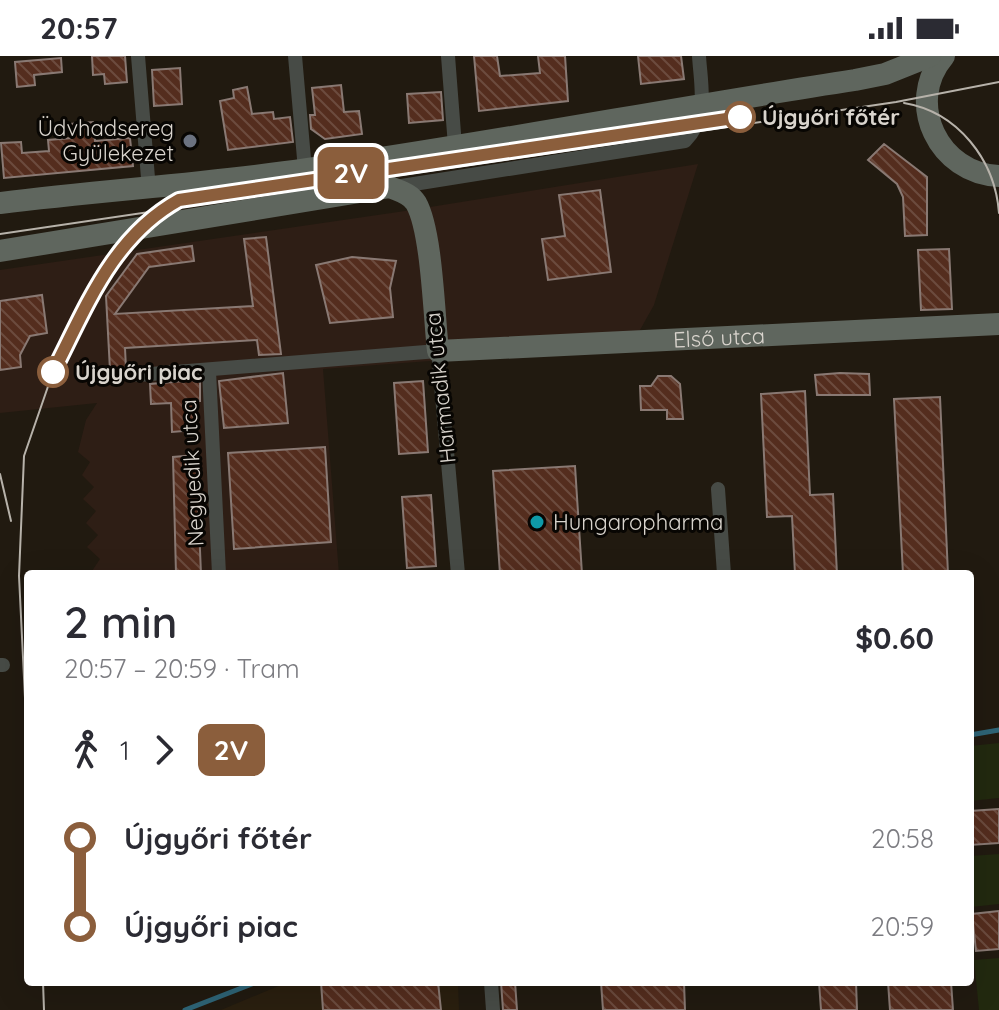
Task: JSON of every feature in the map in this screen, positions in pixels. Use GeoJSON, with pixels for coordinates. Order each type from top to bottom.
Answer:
{"type":"FeatureCollection","features":[{"type":"Feature","properties":{"kind":"street"},"geometry":{"type":"LineString","coordinates":[[138,56],[149,190]]}},
{"type":"Feature","properties":{"kind":"street"},"geometry":{"type":"LineString","coordinates":[[295,56],[305,170]]}},
{"type":"Feature","properties":{"kind":"street"},"geometry":{"type":"LineString","coordinates":[[448,56],[455,146]]}},
{"type":"Feature","properties":{"kind":"street"},"geometry":{"type":"LineString","coordinates":[[0,251],[390,187],[414,193],[685,141],[696,130],[703,106],[699,56]]}},
{"type":"Feature","properties":{"kind":"street"},"geometry":{"type":"LineString","coordinates":[[0,203],[91,192],[149,190],[430,151],[885,74],[930,56]]}},
{"type":"Feature","properties":{"kind":"street"},"geometry":{"type":"LineString","coordinates":[[944,56],[928,90],[928,120],[944,151],[958,163],[992,177]]}},
{"type":"Feature","properties":{"kind":"street"},"geometry":{"type":"LineString","coordinates":[[414,193],[419,163],[430,151]]}},
{"type":"Feature","properties":{"kind":"street","name":"Harmadik utca"},"geometry":{"type":"LineString","coordinates":[[414,193],[424,230],[458,570]]}},
{"type":"Feature","properties":{"kind":"street","name":"Első utca"},"geometry":{"type":"LineString","coordinates":[[438,351],[999,324]]}},
{"type":"Feature","properties":{"kind":"street"},"geometry":{"type":"LineString","coordinates":[[138,375],[438,351]]}},
{"type":"Feature","properties":{"kind":"street","name":"Negyedik utca"},"geometry":{"type":"LineString","coordinates":[[209,371],[219,570]]}},
{"type":"Feature","properties":{"kind":"street"},"geometry":{"type":"LineString","coordinates":[[718,489],[724,570]]}},
{"type":"Feature","properties":{"kind":"street"},"geometry":{"type":"LineString","coordinates":[[491,986],[493,1010]]}},
{"type":"Feature","properties":{"kind":"shaded area"},"geometry":{"type":"Polygon","coordinates":[[[698,164],[654,305],[631,346],[323,369],[339,570],[93,570],[100,559],[87,547],[98,535],[86,523],[96,511],[83,499],[94,487],[82,475],[90,462],[78,452],[86,420],[97,403],[0,413],[0,270],[405,211],[698,164]]]}},
{"type":"Feature","properties":{"kind":"shaded area"},"geometry":{"type":"Polygon","coordinates":[[[278,986],[458,986],[459,1010],[221,1010],[278,986]]]}},
{"type":"Feature","properties":{"kind":"green space"},"geometry":{"type":"Polygon","coordinates":[[[999,743],[999,798],[974,801],[974,746],[999,743]]]}},
{"type":"Feature","properties":{"kind":"green space"},"geometry":{"type":"Polygon","coordinates":[[[999,854],[999,904],[974,907],[974,856],[999,854]]]}},
{"type":"Feature","properties":{"kind":"green space"},"geometry":{"type":"Polygon","coordinates":[[[999,958],[999,1010],[979,1010],[974,960],[999,958]]]}},
{"type":"Feature","properties":{"kind":"building"},"geometry":{"type":"Polygon","coordinates":[[[92,56],[125,56],[127,82],[105,84],[104,74],[93,75],[92,56]]]}},
{"type":"Feature","properties":{"kind":"building"},"geometry":{"type":"Polygon","coordinates":[[[474,56],[497,56],[500,76],[540,73],[538,56],[565,56],[568,101],[479,111],[474,56]]]}},
{"type":"Feature","properties":{"kind":"building"},"geometry":{"type":"Polygon","coordinates":[[[638,56],[681,56],[684,79],[641,84],[638,56]]]}},
{"type":"Feature","properties":{"kind":"building"},"geometry":{"type":"Polygon","coordinates":[[[61,58],[62,72],[34,75],[35,85],[17,87],[15,62],[61,58]]]}},
{"type":"Feature","properties":{"kind":"building"},"geometry":{"type":"Polygon","coordinates":[[[180,68],[182,104],[154,106],[152,70],[180,68]]]}},
{"type":"Feature","properties":{"kind":"building"},"geometry":{"type":"Polygon","coordinates":[[[341,85],[344,112],[359,111],[362,134],[325,139],[311,129],[310,115],[315,115],[312,88],[341,85]]]}},
{"type":"Feature","properties":{"kind":"building"},"geometry":{"type":"Polygon","coordinates":[[[247,87],[252,114],[273,112],[274,119],[290,117],[293,142],[228,150],[220,101],[234,98],[233,90],[247,87]]]}},
{"type":"Feature","properties":{"kind":"building"},"geometry":{"type":"Polygon","coordinates":[[[441,92],[443,120],[409,123],[407,94],[441,92]]]}},
{"type":"Feature","properties":{"kind":"building"},"geometry":{"type":"Polygon","coordinates":[[[93,122],[95,141],[130,138],[133,166],[4,178],[1,143],[21,142],[22,153],[49,151],[48,140],[71,138],[70,124],[93,122]]]}},
{"type":"Feature","properties":{"kind":"building"},"geometry":{"type":"Polygon","coordinates":[[[884,144],[927,177],[927,235],[905,236],[903,197],[897,184],[868,160],[884,144]]]}},
{"type":"Feature","properties":{"kind":"building"},"geometry":{"type":"Polygon","coordinates":[[[600,190],[611,272],[548,280],[542,239],[565,236],[559,195],[600,190]]]}},
{"type":"Feature","properties":{"kind":"building"},"geometry":{"type":"Polygon","coordinates":[[[266,237],[281,354],[259,355],[257,340],[125,348],[126,369],[110,370],[106,296],[137,254],[192,246],[194,261],[149,267],[115,314],[253,306],[244,239],[266,237]]]}},
{"type":"Feature","properties":{"kind":"building"},"geometry":{"type":"Polygon","coordinates":[[[949,249],[952,309],[921,310],[918,250],[949,249]]]}},
{"type":"Feature","properties":{"kind":"building"},"geometry":{"type":"Polygon","coordinates":[[[352,257],[396,261],[390,288],[393,317],[330,323],[316,265],[352,257]]]}},
{"type":"Feature","properties":{"kind":"building"},"geometry":{"type":"Polygon","coordinates":[[[42,295],[47,333],[30,336],[20,355],[21,367],[0,370],[0,301],[42,295]]]}},
{"type":"Feature","properties":{"kind":"building"},"geometry":{"type":"Polygon","coordinates":[[[283,373],[288,423],[224,428],[219,381],[283,373]]]}},
{"type":"Feature","properties":{"kind":"building"},"geometry":{"type":"Polygon","coordinates":[[[869,374],[870,395],[817,395],[815,375],[869,374]]]}},
{"type":"Feature","properties":{"kind":"building"},"geometry":{"type":"Polygon","coordinates":[[[658,376],[671,376],[680,384],[683,419],[667,419],[667,410],[641,410],[640,386],[651,386],[658,376]]]}},
{"type":"Feature","properties":{"kind":"building"},"geometry":{"type":"Polygon","coordinates":[[[423,381],[428,452],[399,454],[394,383],[423,381]]]}},
{"type":"Feature","properties":{"kind":"building"},"geometry":{"type":"Polygon","coordinates":[[[200,382],[200,401],[194,401],[195,430],[172,432],[171,403],[151,404],[150,384],[200,382]]]}},
{"type":"Feature","properties":{"kind":"building"},"geometry":{"type":"Polygon","coordinates":[[[805,391],[810,495],[833,494],[837,570],[795,570],[792,516],[767,517],[761,394],[805,391]]]}},
{"type":"Feature","properties":{"kind":"building"},"geometry":{"type":"Polygon","coordinates":[[[940,397],[948,570],[903,570],[894,399],[940,397]]]}},
{"type":"Feature","properties":{"kind":"building"},"geometry":{"type":"Polygon","coordinates":[[[325,447],[331,542],[234,549],[228,453],[325,447]]]}},
{"type":"Feature","properties":{"kind":"building"},"geometry":{"type":"Polygon","coordinates":[[[196,455],[201,570],[176,570],[173,457],[196,455]]]}},
{"type":"Feature","properties":{"kind":"building","name":"Hungaropharma"},"geometry":{"type":"Polygon","coordinates":[[[575,466],[582,570],[500,570],[493,471],[575,466]]]}},
{"type":"Feature","properties":{"kind":"building"},"geometry":{"type":"Polygon","coordinates":[[[431,495],[436,566],[407,568],[402,497],[431,495]]]}},
{"type":"Feature","properties":{"kind":"building"},"geometry":{"type":"Polygon","coordinates":[[[999,809],[999,843],[974,845],[974,811],[999,809]]]}},
{"type":"Feature","properties":{"kind":"building"},"geometry":{"type":"Polygon","coordinates":[[[999,911],[999,949],[976,951],[974,914],[999,911]]]}},
{"type":"Feature","properties":{"kind":"building"},"geometry":{"type":"Polygon","coordinates":[[[321,986],[438,986],[441,1010],[323,1010],[321,986]]]}},
{"type":"Feature","properties":{"kind":"building"},"geometry":{"type":"Polygon","coordinates":[[[501,986],[515,986],[517,1010],[503,1010],[501,986]]]}},
{"type":"Feature","properties":{"kind":"building"},"geometry":{"type":"Polygon","coordinates":[[[601,986],[684,986],[685,1010],[603,1010],[601,986]]]}},
{"type":"Feature","properties":{"kind":"building"},"geometry":{"type":"Polygon","coordinates":[[[819,986],[856,986],[857,1010],[821,1010],[819,986]]]}},
{"type":"Feature","properties":{"kind":"building"},"geometry":{"type":"Polygon","coordinates":[[[888,986],[951,986],[953,1010],[890,1010],[888,986]]]}},
{"type":"Feature","properties":{"kind":"waterway"},"geometry":{"type":"LineString","coordinates":[[974,734],[999,730]]}},
{"type":"Feature","properties":{"kind":"waterway"},"geometry":{"type":"LineString","coordinates":[[185,1010],[247,986]]}},
{"type":"Feature","properties":{"kind":"tram line"},"geometry":{"type":"LineString","coordinates":[[0,234],[896,102],[999,82]]}},
{"type":"Feature","properties":{"kind":"tram line"},"geometry":{"type":"LineString","coordinates":[[904,103],[941,117],[970,142],[990,175],[999,213]]}},
{"type":"Feature","properties":{"kind":"tram line","name":"2V"},"geometry":{"type":"LineString","coordinates":[[53,372],[108,264],[140,226],[179,200],[740,117]]}},
{"type":"Feature","properties":{"kind":"tram line"},"geometry":{"type":"LineString","coordinates":[[24,678],[19,576],[24,456],[53,372],[108,264],[140,226],[158,213]]}},
{"type":"Feature","properties":{"kind":"tram line"},"geometry":{"type":"LineString","coordinates":[[0,474],[11,521]]}},
{"type":"Feature","properties":{"kind":"tram line"},"geometry":{"type":"LineString","coordinates":[[43,986],[44,1010]]}},
{"type":"Feature","properties":{"kind":"place","name":"Újgyőri főtér"},"geometry":{"type":"Point","coordinates":[740,117]}},
{"type":"Feature","properties":{"kind":"place","name":"Üdvhadsereg Gyülekezet"},"geometry":{"type":"Point","coordinates":[190,141]}},
{"type":"Feature","properties":{"kind":"place","name":"Újgyőri piac"},"geometry":{"type":"Point","coordinates":[53,372]}},
{"type":"Feature","properties":{"kind":"place","name":"Hungaropharma"},"geometry":{"type":"Point","coordinates":[537,522]}}]}
